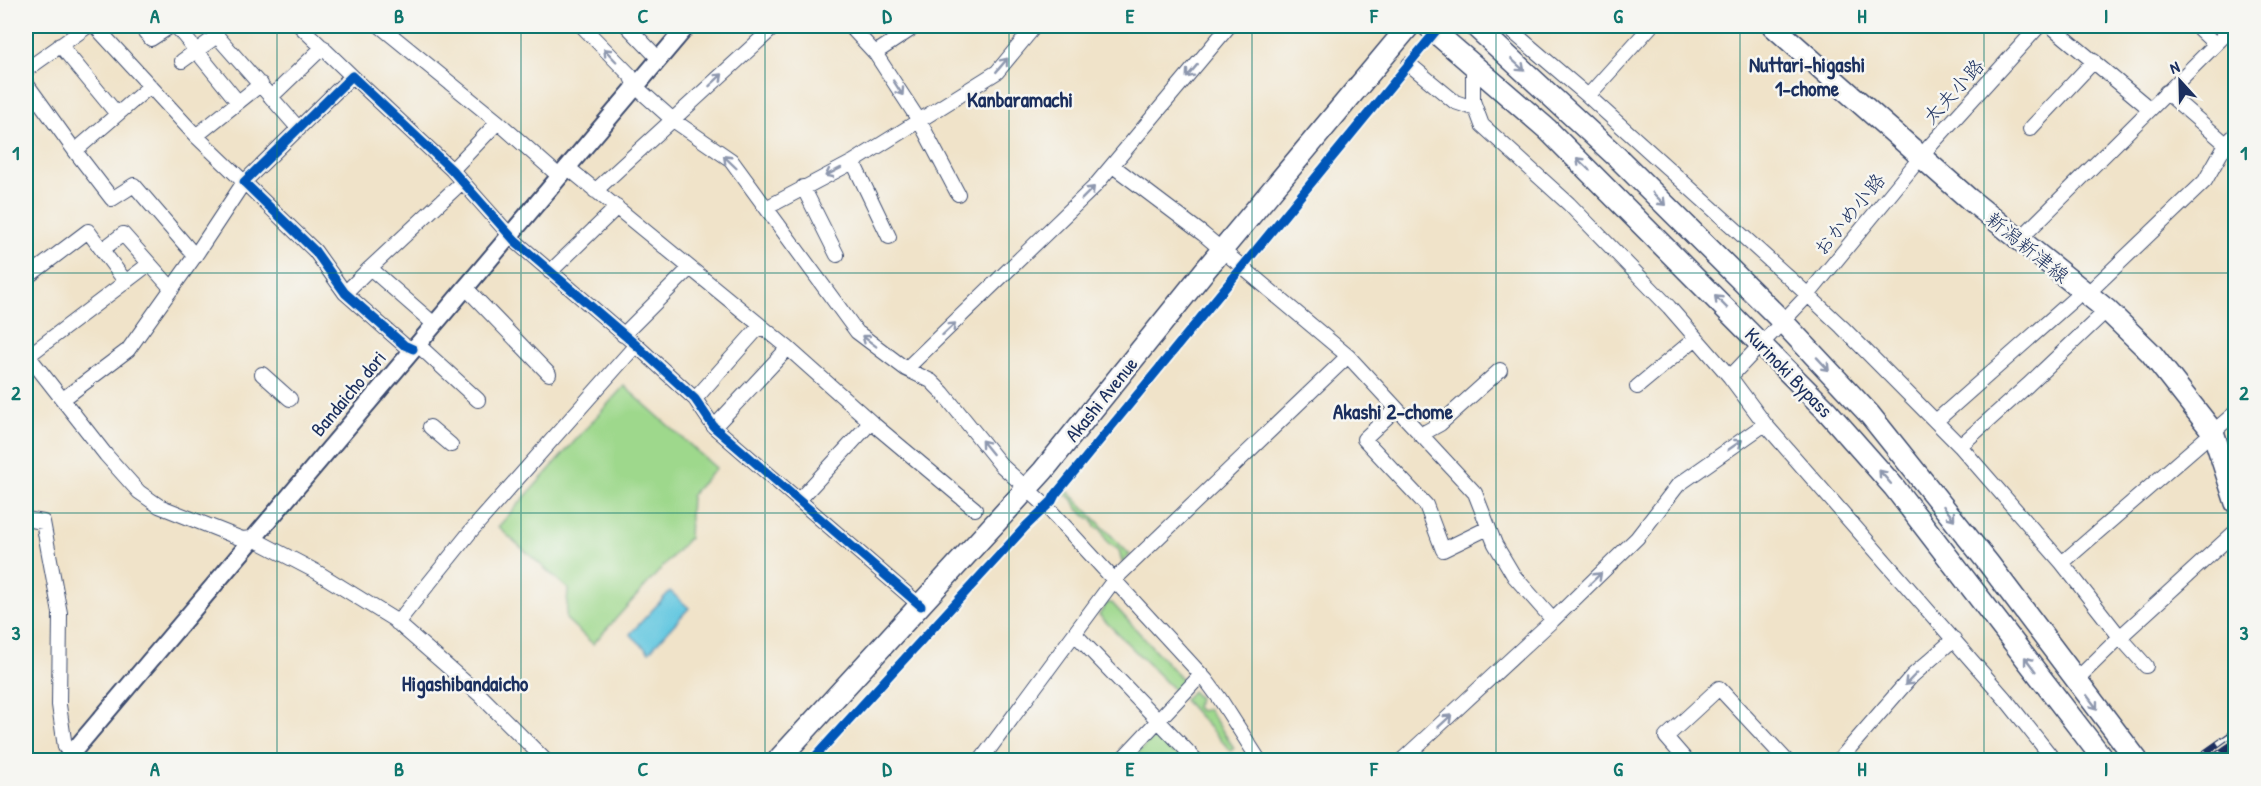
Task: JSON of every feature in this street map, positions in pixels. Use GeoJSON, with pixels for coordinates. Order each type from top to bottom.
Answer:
{"type":"FeatureCollection","features":[{"type":"Feature","properties":{"kind":"main road","name":"Akashi Avenue"},"geometry":{"type":"LineString","coordinates":[[778,760],[1027,489],[1409,26]]}},
{"type":"Feature","properties":{"kind":"main road","name":"Kurinoki Bypass"},"geometry":{"type":"LineString","coordinates":[[1428,26],[1547,129],[1827,411],[1894,487],[2104,760]]}},
{"type":"Feature","properties":{"kind":"main road","name":"Kurinoki Bypass"},"geometry":{"type":"LineString","coordinates":[[1475,26],[1609,149],[1783,322],[1870,415],[1989,564],[2137,760]]}},
{"type":"Feature","properties":{"kind":"main road","name":"新潟新津線"},"geometry":{"type":"LineString","coordinates":[[1773,26],[1920,157],[2020,239],[2081,296],[2106,310],[2151,353],[2213,432],[2235,503]]}},
{"type":"Feature","properties":{"kind":"street"},"geometry":{"type":"LineString","coordinates":[[26,70],[88,26]]}},
{"type":"Feature","properties":{"kind":"street"},"geometry":{"type":"LineString","coordinates":[[95,26],[196,136],[315,251],[345,293],[404,345],[415,346],[478,400]]}},
{"type":"Feature","properties":{"kind":"street"},"geometry":{"type":"LineString","coordinates":[[140,26],[151,39],[171,26]]}},
{"type":"Feature","properties":{"kind":"street"},"geometry":{"type":"LineString","coordinates":[[176,26],[238,102]]}},
{"type":"Feature","properties":{"kind":"street"},"geometry":{"type":"LineString","coordinates":[[300,26],[452,170],[509,234],[694,399],[714,428],[921,606]]}},
{"type":"Feature","properties":{"kind":"street"},"geometry":{"type":"LineString","coordinates":[[380,26],[498,122],[563,171],[617,207],[788,348],[871,422],[975,508]]}},
{"type":"Feature","properties":{"kind":"street"},"geometry":{"type":"LineString","coordinates":[[582,26],[630,75],[635,86],[673,120],[732,160],[857,332],[906,369],[931,381],[943,393],[1001,465],[1047,507],[1201,675],[1220,699],[1258,760]]}},
{"type":"Feature","properties":{"kind":"street"},"geometry":{"type":"LineString","coordinates":[[627,26],[659,59]]}},
{"type":"Feature","properties":{"kind":"street","name":"Bandaicho dori"},"geometry":{"type":"LineString","coordinates":[[69,757],[687,26]]}},
{"type":"Feature","properties":{"kind":"street"},"geometry":{"type":"LineString","coordinates":[[596,192],[775,26]]}},
{"type":"Feature","properties":{"kind":"street"},"geometry":{"type":"LineString","coordinates":[[850,26],[875,53],[920,122],[958,194]]}},
{"type":"Feature","properties":{"kind":"street"},"geometry":{"type":"LineString","coordinates":[[875,53],[916,26]]}},
{"type":"Feature","properties":{"kind":"street"},"geometry":{"type":"LineString","coordinates":[[766,208],[853,162],[997,72],[1035,26]]}},
{"type":"Feature","properties":{"kind":"street"},"geometry":{"type":"LineString","coordinates":[[906,369],[1086,195],[1113,166],[1229,26]]}},
{"type":"Feature","properties":{"kind":"street"},"geometry":{"type":"LineString","coordinates":[[1506,26],[1588,96],[1842,327],[1960,446],[2062,563],[2120,637],[2146,666]]}},
{"type":"Feature","properties":{"kind":"street"},"geometry":{"type":"LineString","coordinates":[[1588,96],[1651,26]]}},
{"type":"Feature","properties":{"kind":"street","name":"太夫小路"},"geometry":{"type":"LineString","coordinates":[[1920,157],[2039,26]]}},
{"type":"Feature","properties":{"kind":"street"},"geometry":{"type":"LineString","coordinates":[[2051,26],[2150,109]]}},
{"type":"Feature","properties":{"kind":"street"},"geometry":{"type":"LineString","coordinates":[[2196,26],[2215,44]]}},
{"type":"Feature","properties":{"kind":"street"},"geometry":{"type":"LineString","coordinates":[[2020,239],[2234,26]]}},
{"type":"Feature","properties":{"kind":"street"},"geometry":{"type":"LineString","coordinates":[[182,61],[217,36],[299,129]]}},
{"type":"Feature","properties":{"kind":"street"},"geometry":{"type":"LineString","coordinates":[[60,45],[117,114]]}},
{"type":"Feature","properties":{"kind":"street"},"geometry":{"type":"LineString","coordinates":[[271,97],[323,47]]}},
{"type":"Feature","properties":{"kind":"street"},"geometry":{"type":"LineString","coordinates":[[2031,129],[2094,61]]}},
{"type":"Feature","properties":{"kind":"street"},"geometry":{"type":"LineString","coordinates":[[1409,64],[1455,102],[1476,109]]}},
{"type":"Feature","properties":{"kind":"street"},"geometry":{"type":"LineString","coordinates":[[1473,65],[1473,100],[1482,125],[1569,204],[1669,307],[1730,377],[1765,424],[2007,700],[2054,760]]}},
{"type":"Feature","properties":{"kind":"street"},"geometry":{"type":"LineString","coordinates":[[63,399],[128,350],[244,182],[352,76]]}},
{"type":"Feature","properties":{"kind":"street"},"geometry":{"type":"LineString","coordinates":[[26,83],[111,199],[134,185],[195,256]]}},
{"type":"Feature","properties":{"kind":"street"},"geometry":{"type":"LineString","coordinates":[[196,136],[261,84]]}},
{"type":"Feature","properties":{"kind":"street"},"geometry":{"type":"LineString","coordinates":[[75,151],[149,87]]}},
{"type":"Feature","properties":{"kind":"street"},"geometry":{"type":"LineString","coordinates":[[1936,421],[2081,296],[2205,181],[2231,139],[2166,92]]}},
{"type":"Feature","properties":{"kind":"street"},"geometry":{"type":"LineString","coordinates":[[452,170],[498,122]]}},
{"type":"Feature","properties":{"kind":"street","name":"おかめ小路"},"geometry":{"type":"LineString","coordinates":[[1730,377],[1808,295],[1920,157]]}},
{"type":"Feature","properties":{"kind":"street"},"geometry":{"type":"LineString","coordinates":[[853,162],[889,237]]}},
{"type":"Feature","properties":{"kind":"street"},"geometry":{"type":"LineString","coordinates":[[1113,166],[1222,251],[1348,356],[1475,493],[1495,544],[1514,576],[1553,620]]}},
{"type":"Feature","properties":{"kind":"street"},"geometry":{"type":"LineString","coordinates":[[345,293],[462,182]]}},
{"type":"Feature","properties":{"kind":"street"},"geometry":{"type":"LineString","coordinates":[[803,188],[837,255]]}},
{"type":"Feature","properties":{"kind":"street"},"geometry":{"type":"LineString","coordinates":[[550,272],[617,207]]}},
{"type":"Feature","properties":{"kind":"street"},"geometry":{"type":"LineString","coordinates":[[26,278],[88,231],[125,281]]}},
{"type":"Feature","properties":{"kind":"street"},"geometry":{"type":"LineString","coordinates":[[102,250],[123,234],[172,289]]}},
{"type":"Feature","properties":{"kind":"street"},"geometry":{"type":"LineString","coordinates":[[149,264],[27,354],[106,455],[139,492],[159,506],[242,538],[252,538],[314,571],[397,623],[480,695],[545,760]]}},
{"type":"Feature","properties":{"kind":"street"},"geometry":{"type":"LineString","coordinates":[[370,268],[434,324]]}},
{"type":"Feature","properties":{"kind":"street"},"geometry":{"type":"LineString","coordinates":[[623,335],[690,268]]}},
{"type":"Feature","properties":{"kind":"street"},"geometry":{"type":"LineString","coordinates":[[465,287],[549,374]]}},
{"type":"Feature","properties":{"kind":"street"},"geometry":{"type":"LineString","coordinates":[[1960,446],[2028,386],[2106,310]]}},
{"type":"Feature","properties":{"kind":"street"},"geometry":{"type":"LineString","coordinates":[[694,399],[760,326]]}},
{"type":"Feature","properties":{"kind":"street"},"geometry":{"type":"LineString","coordinates":[[1637,387],[1696,338]]}},
{"type":"Feature","properties":{"kind":"street"},"geometry":{"type":"LineString","coordinates":[[397,623],[471,531],[636,345]]}},
{"type":"Feature","properties":{"kind":"street"},"geometry":{"type":"LineString","coordinates":[[714,428],[788,348]]}},
{"type":"Feature","properties":{"kind":"street"},"geometry":{"type":"LineString","coordinates":[[981,760],[1114,580],[1348,356]]}},
{"type":"Feature","properties":{"kind":"street"},"geometry":{"type":"LineString","coordinates":[[1420,435],[1440,424],[1500,370]]}},
{"type":"Feature","properties":{"kind":"street"},"geometry":{"type":"LineString","coordinates":[[262,374],[290,399]]}},
{"type":"Feature","properties":{"kind":"street"},"geometry":{"type":"LineString","coordinates":[[1396,409],[1364,439],[1426,505],[1443,550],[1488,528]]}},
{"type":"Feature","properties":{"kind":"street"},"geometry":{"type":"LineString","coordinates":[[2062,563],[2235,412]]}},
{"type":"Feature","properties":{"kind":"street"},"geometry":{"type":"LineString","coordinates":[[799,500],[871,422]]}},
{"type":"Feature","properties":{"kind":"street"},"geometry":{"type":"LineString","coordinates":[[1402,760],[1553,620],[1637,538],[1678,485],[1765,424]]}},
{"type":"Feature","properties":{"kind":"street"},"geometry":{"type":"LineString","coordinates":[[430,427],[451,444]]}},
{"type":"Feature","properties":{"kind":"street"},"geometry":{"type":"LineString","coordinates":[[26,519],[43,522],[60,614],[59,705],[65,747],[69,757]]}},
{"type":"Feature","properties":{"kind":"street"},"geometry":{"type":"LineString","coordinates":[[2076,680],[2235,531]]}},
{"type":"Feature","properties":{"kind":"street"},"geometry":{"type":"LineString","coordinates":[[1075,634],[1196,760]]}},
{"type":"Feature","properties":{"kind":"street"},"geometry":{"type":"LineString","coordinates":[[1839,760],[1912,676],[1954,639]]}},
{"type":"Feature","properties":{"kind":"street"},"geometry":{"type":"LineString","coordinates":[[1121,760],[1201,675]]}},
{"type":"Feature","properties":{"kind":"street"},"geometry":{"type":"LineString","coordinates":[[1686,760],[1665,737],[1719,688],[1786,760]]}},
{"type":"Feature","properties":{"kind":"green space"},"geometry":{"type":"Polygon","coordinates":[[[624,386],[716,468],[691,495],[689,538],[593,644],[566,619],[568,589],[498,527],[624,386]]]}},
{"type":"Feature","properties":{"kind":"green space"},"geometry":{"type":"Polygon","coordinates":[[[1066,489],[1130,555],[1122,562],[1119,550],[1107,542],[1101,529],[1095,527],[1092,521],[1081,513],[1072,499],[1063,494],[1066,489]]]}},
{"type":"Feature","properties":{"kind":"green space"},"geometry":{"type":"Polygon","coordinates":[[[1107,603],[1112,603],[1186,684],[1177,693],[1099,615],[1107,603]]]}},
{"type":"Feature","properties":{"kind":"green space"},"geometry":{"type":"Polygon","coordinates":[[[1192,691],[1199,698],[1196,707],[1200,711],[1208,709],[1234,748],[1231,751],[1184,700],[1192,691]]]}},
{"type":"Feature","properties":{"kind":"green space"},"geometry":{"type":"Polygon","coordinates":[[[1164,734],[1186,760],[1131,760],[1155,735],[1164,734]]]}},
{"type":"Feature","properties":{"kind":"water"},"geometry":{"type":"Polygon","coordinates":[[[670,591],[689,608],[649,652],[630,634],[670,591]]]}},
{"type":"Feature","properties":{"kind":"railway"},"geometry":{"type":"LineString","coordinates":[[2195,760],[2236,731]]}},
{"type":"Feature","properties":{"kind":"railway"},"geometry":{"type":"LineString","coordinates":[[2210,760],[2236,742]]}},
{"type":"Feature","properties":{"kind":"railway"},"geometry":{"type":"LineString","coordinates":[[2228,760],[2236,755]]}},
{"type":"Feature","properties":{"kind":"cycle path"},"geometry":{"type":"LineString","coordinates":[[812,760],[1026,526],[1052,501],[1440,26]]}},
{"type":"Feature","properties":{"kind":"cycle path"},"geometry":{"type":"LineString","coordinates":[[413,349],[404,345],[345,293],[315,251],[244,182],[352,76],[452,170],[515,241],[695,399],[714,427],[921,606]]}},
{"type":"Feature","properties":{"kind":"district","name":"Nuttari-higashi 1-chome"},"geometry":{"type":"Point","coordinates":[1807,76]}},
{"type":"Feature","properties":{"kind":"district","name":"Kanbaramachi"},"geometry":{"type":"Point","coordinates":[1020,99]}},
{"type":"Feature","properties":{"kind":"district","name":"Akashi 2-chome"},"geometry":{"type":"Point","coordinates":[1393,411]}},
{"type":"Feature","properties":{"kind":"district","name":"Higashibandaicho"},"geometry":{"type":"Point","coordinates":[465,683]}}]}
